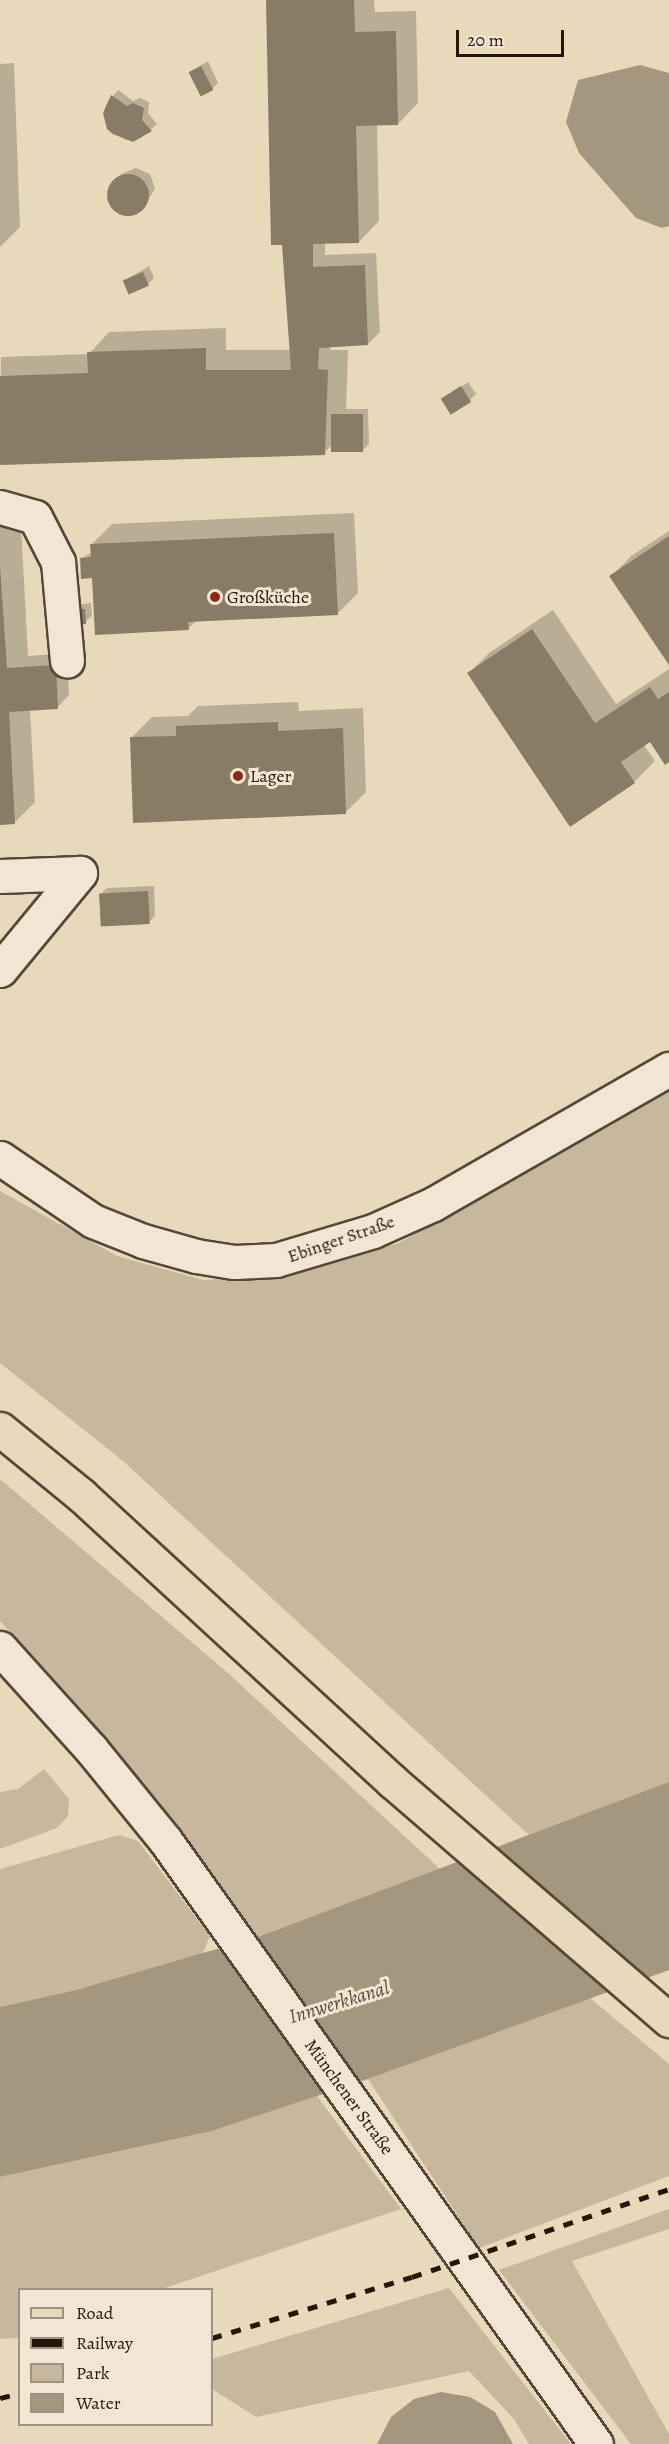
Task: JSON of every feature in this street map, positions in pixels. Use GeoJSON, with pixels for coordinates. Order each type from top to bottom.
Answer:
{"type":"FeatureCollection","features":[{"type":"Feature","properties":{"kind":"main road"},"geometry":{"type":"LineString","coordinates":[[0,1430],[81,1496],[392,1781],[669,2020]]}},
{"type":"Feature","properties":{"kind":"street"},"geometry":{"type":"LineString","coordinates":[[0,507],[35,517],[58,562],[67,661]]}},
{"type":"Feature","properties":{"kind":"street"},"geometry":{"type":"LineString","coordinates":[[0,876],[80,873],[0,970]]}},
{"type":"Feature","properties":{"kind":"street","name":"Ebinger Straße"},"geometry":{"type":"LineString","coordinates":[[0,1158],[93,1221],[143,1241],[196,1257],[235,1262],[276,1260],[373,1231],[433,1204],[669,1069]]}},
{"type":"Feature","properties":{"kind":"street","name":"Münchener Straße"},"geometry":{"type":"LineString","coordinates":[[0,1648],[91,1749],[165,1840],[596,2444]]}},
{"type":"Feature","properties":{"kind":"green space"},"geometry":{"type":"Polygon","coordinates":[[[669,1090],[669,1782],[530,1836],[123,1461],[0,1363],[0,1191],[117,1256],[203,1280],[283,1276],[399,1243],[669,1090]]]}},
{"type":"Feature","properties":{"kind":"green space"},"geometry":{"type":"Polygon","coordinates":[[[0,1479],[228,1673],[440,1869],[258,1937],[80,1708],[0,1621],[0,1479]]]}},
{"type":"Feature","properties":{"kind":"green space"},"geometry":{"type":"Polygon","coordinates":[[[44,1769],[69,1799],[68,1816],[57,1828],[0,1849],[0,1792],[18,1789],[44,1769]]]}},
{"type":"Feature","properties":{"kind":"green space"},"geometry":{"type":"Polygon","coordinates":[[[119,1835],[138,1841],[210,1936],[202,1955],[76,1990],[0,2007],[0,1869],[119,1835]]]}},
{"type":"Feature","properties":{"kind":"green space"},"geometry":{"type":"Polygon","coordinates":[[[590,1998],[669,2064],[669,2176],[479,2248],[368,2079],[590,1998]]]}},
{"type":"Feature","properties":{"kind":"green space"},"geometry":{"type":"Polygon","coordinates":[[[317,2096],[401,2209],[165,2288],[18,2288],[18,2338],[0,2339],[0,2177],[212,2131],[317,2096]]]}},
{"type":"Feature","properties":{"kind":"green space"},"geometry":{"type":"Polygon","coordinates":[[[669,2209],[669,2229],[572,2261],[669,2434],[669,2444],[631,2444],[499,2270],[669,2209]]]}},
{"type":"Feature","properties":{"kind":"green space"},"geometry":{"type":"Polygon","coordinates":[[[449,2288],[571,2444],[529,2444],[514,2419],[469,2371],[256,2417],[213,2390],[213,2359],[449,2288]]]}},
{"type":"Feature","properties":{"kind":"water"},"geometry":{"type":"Polygon","coordinates":[[[640,65],[669,73],[669,226],[662,228],[636,218],[579,153],[566,122],[578,80],[640,65]]]}},
{"type":"Feature","properties":{"kind":"water","name":"Innwerkkanal"},"geometry":{"type":"Polygon","coordinates":[[[669,1782],[669,1970],[368,2079],[212,2131],[0,2177],[0,2007],[76,1990],[258,1937],[669,1782]]]}},
{"type":"Feature","properties":{"kind":"water"},"geometry":{"type":"Polygon","coordinates":[[[441,2392],[470,2397],[495,2412],[513,2444],[377,2444],[391,2417],[414,2399],[441,2392]]]}},
{"type":"Feature","properties":{"kind":"building"},"geometry":{"type":"Polygon","coordinates":[[[266,0],[354,0],[355,32],[396,31],[398,125],[356,126],[359,243],[313,244],[313,267],[365,265],[368,345],[319,348],[318,369],[328,370],[325,455],[0,465],[0,376],[88,373],[87,352],[206,348],[206,370],[291,370],[282,245],[271,245],[266,0]]]}},
{"type":"Feature","properties":{"kind":"building"},"geometry":{"type":"Polygon","coordinates":[[[201,66],[213,90],[201,96],[189,72],[201,66]]]}},
{"type":"Feature","properties":{"kind":"building"},"geometry":{"type":"Polygon","coordinates":[[[111,95],[127,106],[133,103],[144,108],[142,120],[152,131],[133,142],[107,129],[103,113],[111,95]]]}},
{"type":"Feature","properties":{"kind":"building"},"geometry":{"type":"Polygon","coordinates":[[[128,174],[143,180],[149,195],[143,210],[128,216],[113,210],[107,195],[113,180],[128,174]]]}},
{"type":"Feature","properties":{"kind":"building"},"geometry":{"type":"Polygon","coordinates":[[[143,272],[149,286],[129,294],[123,281],[143,272]]]}},
{"type":"Feature","properties":{"kind":"building"},"geometry":{"type":"Polygon","coordinates":[[[461,386],[471,402],[451,415],[441,399],[461,386]]]}},
{"type":"Feature","properties":{"kind":"building"},"geometry":{"type":"Polygon","coordinates":[[[331,414],[363,414],[363,452],[331,452],[331,414]]]}},
{"type":"Feature","properties":{"kind":"building","name":"Großküche"},"geometry":{"type":"Polygon","coordinates":[[[334,533],[338,615],[188,622],[189,630],[95,635],[92,578],[81,579],[80,558],[91,557],[90,544],[334,533]]]}},
{"type":"Feature","properties":{"kind":"building"},"geometry":{"type":"Polygon","coordinates":[[[669,536],[669,665],[609,576],[669,536]]]}},
{"type":"Feature","properties":{"kind":"building"},"geometry":{"type":"Polygon","coordinates":[[[0,566],[7,668],[56,665],[58,709],[9,712],[15,824],[0,825],[0,566]]]}},
{"type":"Feature","properties":{"kind":"building"},"geometry":{"type":"Polygon","coordinates":[[[85,609],[86,624],[64,625],[63,611],[85,609]]]}},
{"type":"Feature","properties":{"kind":"building"},"geometry":{"type":"Polygon","coordinates":[[[532,629],[595,723],[650,687],[658,699],[669,692],[669,762],[665,765],[650,742],[621,762],[635,783],[570,827],[467,673],[532,629]]]}},
{"type":"Feature","properties":{"kind":"building","name":"Lager"},"geometry":{"type":"Polygon","coordinates":[[[278,722],[278,731],[343,728],[346,814],[133,823],[130,737],[176,736],[176,726],[278,722]]]}},
{"type":"Feature","properties":{"kind":"building"},"geometry":{"type":"Polygon","coordinates":[[[148,891],[150,924],[101,927],[99,894],[148,891]]]}},
{"type":"Feature","properties":{"kind":"railway"},"geometry":{"type":"LineString","coordinates":[[213,2338],[412,2277],[669,2189]]}},
{"type":"Feature","properties":{"kind":"railway"},"geometry":{"type":"LineString","coordinates":[[0,2398],[18,2394]]}},
{"type":"Feature","properties":{"kind":"place","name":"Großküche"},"geometry":{"type":"Point","coordinates":[215,597]}},
{"type":"Feature","properties":{"kind":"place","name":"Lager"},"geometry":{"type":"Point","coordinates":[238,776]}}]}
